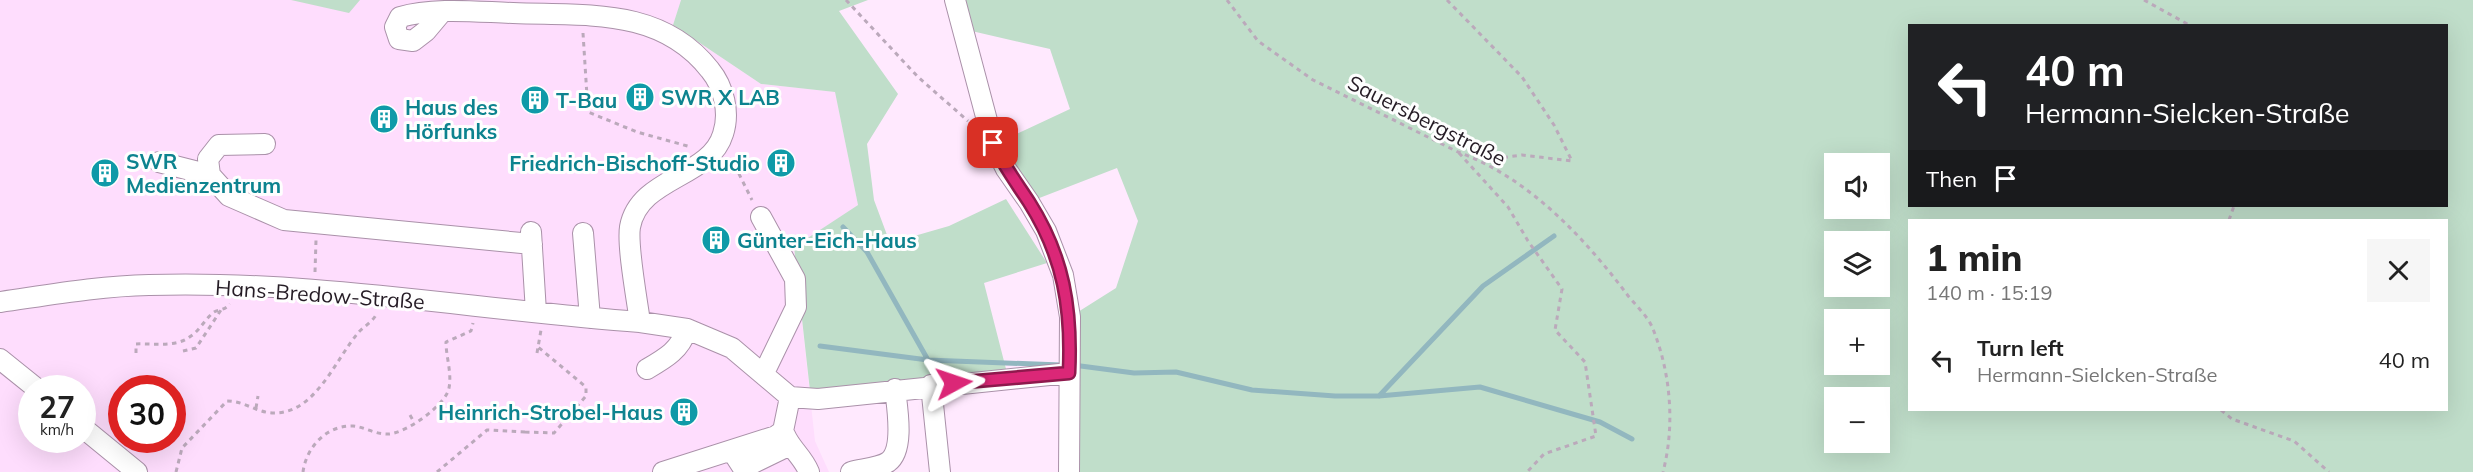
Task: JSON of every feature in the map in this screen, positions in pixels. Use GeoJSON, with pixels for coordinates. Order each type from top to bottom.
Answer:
{"type":"FeatureCollection","features":[{"type":"Feature","properties":{"kind":"street"},"geometry":{"type":"LineString","coordinates":[[955,0],[993,143],[1006,170],[1046,231],[1063,275],[1071,317],[1069,472]]}},
{"type":"Feature","properties":{"kind":"street"},"geometry":{"type":"LineString","coordinates":[[442,12],[583,16],[645,24],[672,34],[695,50],[717,79],[727,110],[717,156],[644,197],[634,212],[629,229],[640,322]]}},
{"type":"Feature","properties":{"kind":"street"},"geometry":{"type":"LineString","coordinates":[[210,175],[208,159],[219,145],[265,144]]}},
{"type":"Feature","properties":{"kind":"street"},"geometry":{"type":"LineString","coordinates":[[159,162],[210,175],[229,196],[284,220],[532,238],[540,313]]}},
{"type":"Feature","properties":{"kind":"street"},"geometry":{"type":"LineString","coordinates":[[756,209],[795,279],[796,307],[764,373]]}},
{"type":"Feature","properties":{"kind":"street"},"geometry":{"type":"LineString","coordinates":[[583,233],[590,318]]}},
{"type":"Feature","properties":{"kind":"street","name":"Hans-Bredow-Straße"},"geometry":{"type":"LineString","coordinates":[[0,302],[98,288],[148,285],[244,287],[381,297],[640,322],[687,329],[732,348],[790,397]]}},
{"type":"Feature","properties":{"kind":"street"},"geometry":{"type":"LineString","coordinates":[[647,369],[670,355],[683,342],[687,329]]}},
{"type":"Feature","properties":{"kind":"street"},"geometry":{"type":"LineString","coordinates":[[0,359],[20,375]]}},
{"type":"Feature","properties":{"kind":"street"},"geometry":{"type":"LineString","coordinates":[[809,472],[805,460],[786,438],[790,397],[818,399],[1070,367]]}},
{"type":"Feature","properties":{"kind":"street"},"geometry":{"type":"LineString","coordinates":[[932,385],[940,472]]}},
{"type":"Feature","properties":{"kind":"street"},"geometry":{"type":"LineString","coordinates":[[851,472],[887,462],[892,456],[896,447],[898,424],[894,389]]}},
{"type":"Feature","properties":{"kind":"street"},"geometry":{"type":"LineString","coordinates":[[96,438],[137,472]]}},
{"type":"Feature","properties":{"kind":"street"},"geometry":{"type":"LineString","coordinates":[[663,472],[732,451],[786,438]]}},
{"type":"Feature","properties":{"kind":"path"},"geometry":{"type":"LineString","coordinates":[[846,0],[918,77],[993,143]]}},
{"type":"Feature","properties":{"kind":"path","name":"Sauersbergstraße"},"geometry":{"type":"LineString","coordinates":[[1227,0],[1258,41],[1313,80],[1458,152],[1483,161],[1556,214],[1595,252],[1653,328],[1670,395],[1670,448],[1663,472]]}},
{"type":"Feature","properties":{"kind":"path"},"geometry":{"type":"LineString","coordinates":[[1447,0],[1522,77],[1554,125],[1572,161],[1522,155],[1483,161]]}},
{"type":"Feature","properties":{"kind":"path"},"geometry":{"type":"LineString","coordinates":[[2144,0],[2187,24]]}},
{"type":"Feature","properties":{"kind":"path"},"geometry":{"type":"LineString","coordinates":[[583,16],[588,112],[638,132],[717,156],[735,166],[756,209]]}},
{"type":"Feature","properties":{"kind":"path"},"geometry":{"type":"LineString","coordinates":[[1458,152],[1508,207],[1528,241],[1562,289],[1555,330],[1585,362],[1596,436],[1544,454],[1527,472]]}},
{"type":"Feature","properties":{"kind":"path"},"geometry":{"type":"LineString","coordinates":[[313,292],[317,223]]}},
{"type":"Feature","properties":{"kind":"path"},"geometry":{"type":"LineString","coordinates":[[136,353],[136,344],[171,344],[182,341],[222,309],[226,309],[244,287]]}},
{"type":"Feature","properties":{"kind":"path"},"geometry":{"type":"LineString","coordinates":[[176,472],[182,448],[227,401],[240,401],[271,413],[295,407],[311,396],[324,382],[359,332],[376,316],[381,297]]}},
{"type":"Feature","properties":{"kind":"path"},"geometry":{"type":"LineString","coordinates":[[303,472],[313,446],[331,431],[353,426],[386,434],[396,433],[444,401],[449,387],[446,342],[471,331],[476,306]]}},
{"type":"Feature","properties":{"kind":"path"},"geometry":{"type":"LineString","coordinates":[[183,351],[196,348],[222,309]]}},
{"type":"Feature","properties":{"kind":"path"},"geometry":{"type":"LineString","coordinates":[[537,353],[540,313]]}},
{"type":"Feature","properties":{"kind":"path"},"geometry":{"type":"LineString","coordinates":[[437,472],[487,430],[554,433],[586,396],[586,387],[538,347]]}},
{"type":"Feature","properties":{"kind":"path"},"geometry":{"type":"LineString","coordinates":[[256,408],[258,396]]}},
{"type":"Feature","properties":{"kind":"path"},"geometry":{"type":"LineString","coordinates":[[2222,411],[2232,419],[2294,441],[2329,472]]}},
{"type":"Feature","properties":{"kind":"path"},"geometry":{"type":"LineString","coordinates":[[410,415],[414,422]]}},
{"type":"Feature","properties":{"kind":"shaded area"},"geometry":{"type":"Polygon","coordinates":[[[0,0],[681,0],[673,25],[761,84],[835,92],[858,205],[794,248],[815,441],[829,472],[0,472],[0,0]]]}},
{"type":"Feature","properties":{"kind":"green space"},"geometry":{"type":"Polygon","coordinates":[[[291,0],[360,0],[349,13],[291,0]]]}},
{"type":"Feature","properties":{"kind":"green space"},"geometry":{"type":"Polygon","coordinates":[[[681,0],[868,0],[839,11],[898,94],[867,144],[874,200],[890,243],[949,226],[1006,199],[1047,263],[984,283],[1006,369],[810,391],[794,247],[858,205],[835,92],[761,84],[673,25],[681,0]]]}},
{"type":"Feature","properties":{"kind":"green space"},"geometry":{"type":"Polygon","coordinates":[[[955,0],[2473,0],[2473,472],[1069,472],[1070,317],[1116,288],[1138,221],[1117,168],[1029,202],[1006,139],[1070,109],[1050,49],[963,29],[955,0]]]}},
{"type":"Feature","properties":{"kind":"waterway"},"geometry":{"type":"LineString","coordinates":[[843,227],[867,252],[928,360]]}},
{"type":"Feature","properties":{"kind":"waterway"},"geometry":{"type":"LineString","coordinates":[[1379,396],[1483,286],[1554,236]]}},
{"type":"Feature","properties":{"kind":"waterway"},"geometry":{"type":"LineString","coordinates":[[820,346],[928,360],[1061,365]]}},
{"type":"Feature","properties":{"kind":"waterway"},"geometry":{"type":"LineString","coordinates":[[1073,365],[1134,373],[1176,372],[1252,390],[1335,396],[1379,396],[1480,387],[1600,422],[1632,439]]}},
{"type":"Feature","properties":{"kind":"place","name":"SWR X LAB"},"geometry":{"type":"Point","coordinates":[640,97]}},
{"type":"Feature","properties":{"kind":"place","name":"T-Bau"},"geometry":{"type":"Point","coordinates":[535,100]}},
{"type":"Feature","properties":{"kind":"place","name":"Haus des Hörfunks"},"geometry":{"type":"Point","coordinates":[384,119]}},
{"type":"Feature","properties":{"kind":"place","name":"Friedrich-Bischoff-Studio"},"geometry":{"type":"Point","coordinates":[781,163]}},
{"type":"Feature","properties":{"kind":"place","name":"SWR Medienzentrum"},"geometry":{"type":"Point","coordinates":[105,173]}},
{"type":"Feature","properties":{"kind":"place","name":"Günter-Eich-Haus"},"geometry":{"type":"Point","coordinates":[716,240]}},
{"type":"Feature","properties":{"kind":"place","name":"Heinrich-Strobel-Haus"},"geometry":{"type":"Point","coordinates":[684,412]}},
{"type":"Feature","properties":{"kind":"route"},"geometry":{"type":"LineString","coordinates":[[954,383],[1069,373],[1071,317],[1063,275],[1046,231],[1006,170],[993,143]]}}]}
